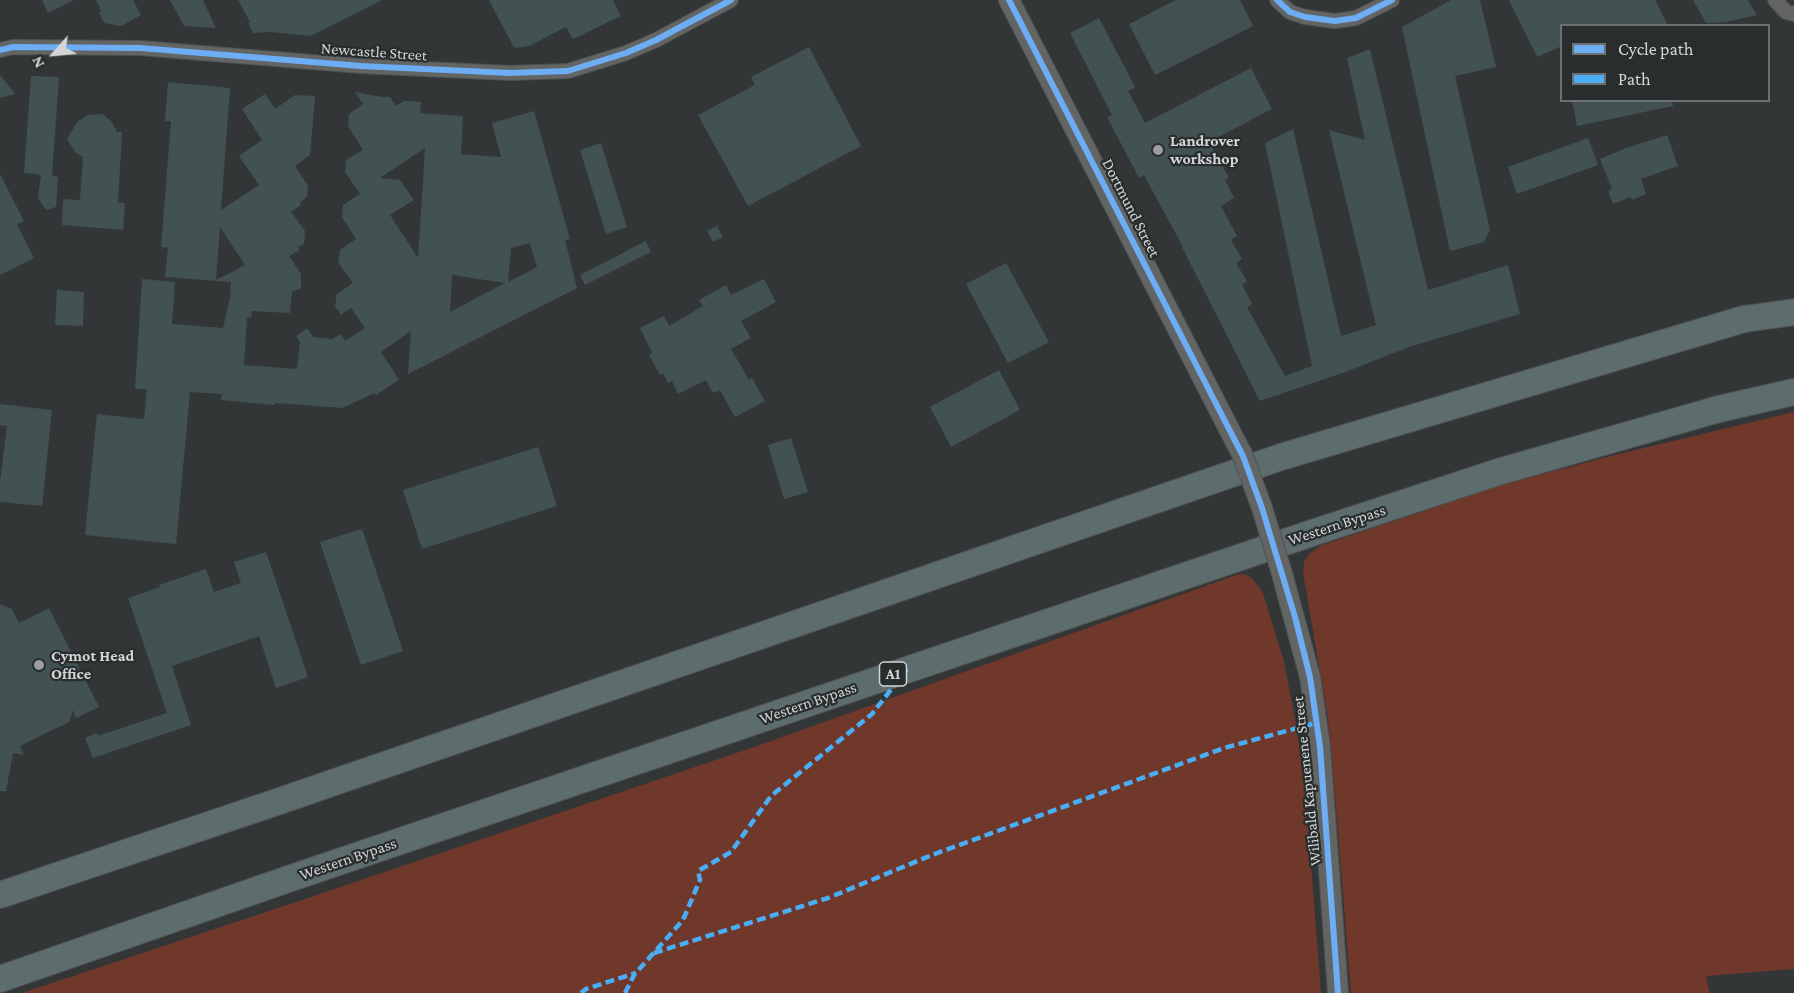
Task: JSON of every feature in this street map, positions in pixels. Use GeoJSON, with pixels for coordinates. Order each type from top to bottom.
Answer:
{"type":"FeatureCollection","features":[{"type":"Feature","properties":{"kind":"highway"},"geometry":{"type":"LineString","coordinates":[[0,895],[1281,457],[1794,307]]}},
{"type":"Feature","properties":{"kind":"highway"},"geometry":{"type":"LineString","coordinates":[[1744,320],[1794,312]]}},
{"type":"Feature","properties":{"kind":"highway","name":"Western Bypass"},"geometry":{"type":"LineString","coordinates":[[0,979],[300,875],[1498,472],[1719,409],[1794,392]]}},
{"type":"Feature","properties":{"kind":"street","name":"Newcastle Street"},"geometry":{"type":"LineString","coordinates":[[0,50],[13,47],[140,48],[361,66],[510,73],[568,70],[626,53],[656,40],[731,0]]}},
{"type":"Feature","properties":{"kind":"street","name":"Dortmund Street"},"geometry":{"type":"LineString","coordinates":[[1009,0],[1243,456],[1281,570]]}},
{"type":"Feature","properties":{"kind":"street"},"geometry":{"type":"LineString","coordinates":[[1277,0],[1290,12],[1305,17],[1335,21],[1356,18],[1392,0]]}},
{"type":"Feature","properties":{"kind":"street"},"geometry":{"type":"LineString","coordinates":[[1775,0],[1786,12],[1794,14]]}},
{"type":"Feature","properties":{"kind":"street","name":"Wilibald Kapuenene Street"},"geometry":{"type":"LineString","coordinates":[[1281,570],[1310,677],[1320,747],[1338,993]]}},
{"type":"Feature","properties":{"kind":"shaded area"},"geometry":{"type":"Polygon","coordinates":[[[1794,412],[1794,969],[1706,976],[1710,993],[1351,993],[1331,745],[1303,572],[1304,562],[1309,554],[1320,546],[1501,485],[1794,412]]]}},
{"type":"Feature","properties":{"kind":"shaded area"},"geometry":{"type":"Polygon","coordinates":[[[1239,574],[1253,579],[1263,593],[1284,662],[1305,789],[1321,993],[22,993],[757,746],[1239,574]]]}},
{"type":"Feature","properties":{"kind":"building"},"geometry":{"type":"Polygon","coordinates":[[[42,0],[74,0],[48,13],[42,0]]]}},
{"type":"Feature","properties":{"kind":"building"},"geometry":{"type":"Polygon","coordinates":[[[96,0],[133,0],[141,15],[121,26],[104,23],[96,0]]]}},
{"type":"Feature","properties":{"kind":"building"},"geometry":{"type":"Polygon","coordinates":[[[170,0],[203,0],[216,28],[184,26],[170,0]]]}},
{"type":"Feature","properties":{"kind":"building"},"geometry":{"type":"Polygon","coordinates":[[[238,0],[382,0],[311,36],[270,32],[253,33],[248,23],[250,22],[238,0]]]}},
{"type":"Feature","properties":{"kind":"building"},"geometry":{"type":"Polygon","coordinates":[[[489,0],[613,0],[621,16],[573,39],[566,27],[529,46],[514,48],[489,0]]]}},
{"type":"Feature","properties":{"kind":"building"},"geometry":{"type":"Polygon","coordinates":[[[1176,0],[1240,0],[1253,26],[1155,75],[1129,24],[1176,0]]]}},
{"type":"Feature","properties":{"kind":"building"},"geometry":{"type":"Polygon","coordinates":[[[1451,0],[1480,0],[1496,67],[1455,76],[1490,230],[1484,242],[1450,251],[1402,27],[1451,0]]]}},
{"type":"Feature","properties":{"kind":"building"},"geometry":{"type":"Polygon","coordinates":[[[1509,0],[1655,0],[1667,24],[1560,24],[1560,47],[1537,57],[1509,0]]]}},
{"type":"Feature","properties":{"kind":"building"},"geometry":{"type":"Polygon","coordinates":[[[1693,0],[1748,0],[1757,15],[1726,22],[1706,23],[1693,0]]]}},
{"type":"Feature","properties":{"kind":"building"},"geometry":{"type":"Polygon","coordinates":[[[1099,18],[1135,87],[1128,91],[1145,123],[1251,68],[1272,109],[1209,142],[1229,178],[1225,180],[1234,198],[1221,206],[1237,236],[1231,240],[1242,259],[1236,263],[1247,281],[1242,285],[1252,304],[1247,307],[1285,376],[1312,366],[1265,143],[1293,129],[1341,336],[1376,325],[1329,130],[1365,140],[1347,58],[1370,49],[1428,290],[1508,265],[1520,314],[1409,347],[1260,401],[1183,247],[1144,175],[1139,178],[1107,117],[1112,115],[1070,33],[1099,18]]]}},
{"type":"Feature","properties":{"kind":"building"},"geometry":{"type":"Polygon","coordinates":[[[809,47],[861,146],[748,206],[698,115],[755,85],[751,77],[809,47]]]}},
{"type":"Feature","properties":{"kind":"building"},"geometry":{"type":"Polygon","coordinates":[[[0,75],[15,94],[0,98],[0,75]]]}},
{"type":"Feature","properties":{"kind":"building"},"geometry":{"type":"Polygon","coordinates":[[[31,76],[59,77],[52,176],[58,177],[56,207],[46,210],[38,198],[41,175],[24,173],[31,76]]]}},
{"type":"Feature","properties":{"kind":"building"},"geometry":{"type":"Polygon","coordinates":[[[168,82],[230,88],[221,210],[259,185],[239,156],[262,140],[242,109],[265,94],[275,109],[295,95],[315,96],[310,155],[295,166],[308,186],[307,197],[291,212],[305,231],[304,244],[298,247],[300,250],[289,256],[301,274],[301,288],[292,292],[290,313],[252,311],[251,317],[247,318],[244,365],[297,369],[300,342],[296,336],[307,328],[313,337],[332,339],[341,334],[345,341],[365,328],[351,308],[341,315],[335,306],[337,294],[353,283],[338,262],[340,250],[356,239],[342,217],[343,205],[360,194],[345,172],[346,160],[363,150],[348,126],[349,114],[363,104],[355,92],[390,97],[396,106],[404,101],[421,102],[420,113],[463,116],[461,154],[501,157],[492,123],[534,111],[570,239],[565,240],[577,288],[408,374],[411,331],[381,352],[399,380],[376,395],[374,393],[343,408],[221,400],[222,394],[190,392],[176,544],[85,535],[97,414],[144,419],[147,389],[135,389],[142,279],[175,282],[172,324],[223,328],[230,298],[231,282],[165,277],[168,248],[161,247],[171,121],[165,121],[168,82]],[[425,148],[380,178],[400,180],[414,200],[390,215],[418,258],[425,148]],[[220,227],[216,280],[245,265],[220,227]],[[530,243],[511,248],[508,282],[537,267],[530,243]],[[452,275],[450,312],[505,283],[452,275]]]}},
{"type":"Feature","properties":{"kind":"building"},"geometry":{"type":"Polygon","coordinates":[[[1572,102],[1672,102],[1673,106],[1577,126],[1572,102]]]}},
{"type":"Feature","properties":{"kind":"building"},"geometry":{"type":"Polygon","coordinates":[[[102,114],[111,121],[117,132],[122,132],[118,203],[125,203],[123,230],[62,225],[63,199],[80,200],[83,157],[75,152],[67,139],[77,122],[88,115],[102,114]]]}},
{"type":"Feature","properties":{"kind":"building"},"geometry":{"type":"Polygon","coordinates":[[[1667,135],[1678,166],[1641,179],[1646,194],[1613,204],[1608,191],[1612,189],[1600,159],[1667,135]]]}},
{"type":"Feature","properties":{"kind":"building"},"geometry":{"type":"Polygon","coordinates":[[[1588,138],[1598,165],[1517,194],[1508,167],[1588,138]]]}},
{"type":"Feature","properties":{"kind":"building"},"geometry":{"type":"Polygon","coordinates":[[[601,143],[627,227],[606,234],[580,150],[601,143]]]}},
{"type":"Feature","properties":{"kind":"building"},"geometry":{"type":"Polygon","coordinates":[[[0,174],[24,221],[17,224],[34,258],[0,275],[0,174]]]}},
{"type":"Feature","properties":{"kind":"building"},"geometry":{"type":"Polygon","coordinates":[[[717,226],[723,237],[713,242],[707,231],[717,226]]]}},
{"type":"Feature","properties":{"kind":"building"},"geometry":{"type":"Polygon","coordinates":[[[646,241],[651,252],[585,285],[580,275],[646,241]]]}},
{"type":"Feature","properties":{"kind":"building"},"geometry":{"type":"Polygon","coordinates":[[[1006,263],[1049,342],[1008,363],[966,284],[1006,263]]]}},
{"type":"Feature","properties":{"kind":"building"},"geometry":{"type":"Polygon","coordinates":[[[764,279],[776,302],[741,321],[751,338],[731,349],[749,380],[752,378],[765,401],[735,417],[720,390],[713,393],[706,380],[678,394],[672,381],[668,383],[663,373],[660,375],[649,355],[652,353],[640,328],[664,316],[669,326],[703,306],[699,300],[726,285],[731,295],[764,279]]]}},
{"type":"Feature","properties":{"kind":"building"},"geometry":{"type":"Polygon","coordinates":[[[57,290],[84,292],[83,326],[55,325],[57,290]]]}},
{"type":"Feature","properties":{"kind":"building"},"geometry":{"type":"Polygon","coordinates":[[[999,370],[1020,410],[951,447],[930,407],[999,370]]]}},
{"type":"Feature","properties":{"kind":"building"},"geometry":{"type":"Polygon","coordinates":[[[0,404],[52,410],[42,506],[0,502],[0,481],[7,426],[0,425],[0,404]]]}},
{"type":"Feature","properties":{"kind":"building"},"geometry":{"type":"Polygon","coordinates":[[[791,438],[808,492],[784,499],[768,445],[791,438]]]}},
{"type":"Feature","properties":{"kind":"building"},"geometry":{"type":"Polygon","coordinates":[[[538,447],[557,506],[422,549],[403,490],[538,447]]]}},
{"type":"Feature","properties":{"kind":"building"},"geometry":{"type":"Polygon","coordinates":[[[362,529],[403,651],[361,665],[320,542],[362,529]]]}},
{"type":"Feature","properties":{"kind":"building"},"geometry":{"type":"Polygon","coordinates":[[[266,552],[308,677],[276,688],[259,636],[172,666],[191,725],[93,758],[85,738],[97,733],[98,736],[167,713],[128,598],[206,569],[214,592],[241,583],[234,562],[266,552]]]}},
{"type":"Feature","properties":{"kind":"building","name":"Cymot Head Office"},"geometry":{"type":"Polygon","coordinates":[[[0,604],[12,609],[19,623],[49,608],[99,707],[76,718],[73,710],[69,722],[20,746],[24,755],[13,753],[6,791],[0,791],[0,604]]]}},
{"type":"Feature","properties":{"kind":"marked path"},"geometry":{"type":"LineString","coordinates":[[625,993],[634,975],[683,920],[700,880],[698,871],[731,852],[771,796],[872,714],[907,669]]}},
{"type":"Feature","properties":{"kind":"marked path"},"geometry":{"type":"LineString","coordinates":[[654,953],[828,898],[932,855],[1224,748],[1316,723]]}},
{"type":"Feature","properties":{"kind":"marked path"},"geometry":{"type":"LineString","coordinates":[[581,993],[586,989],[636,973]]}},
{"type":"Feature","properties":{"kind":"cycle path"},"geometry":{"type":"LineString","coordinates":[[0,50],[13,47],[140,48],[361,66],[510,73],[568,71],[626,53],[656,40],[731,0]]}},
{"type":"Feature","properties":{"kind":"cycle path"},"geometry":{"type":"LineString","coordinates":[[1009,0],[1243,456],[1262,508],[1295,617],[1310,677],[1320,747],[1338,993]]}},
{"type":"Feature","properties":{"kind":"cycle path"},"geometry":{"type":"LineString","coordinates":[[1277,0],[1290,12],[1305,17],[1335,21],[1356,18],[1392,0]]}},
{"type":"Feature","properties":{"kind":"place","name":"Landrover workshop"},"geometry":{"type":"Point","coordinates":[1158,150]}},
{"type":"Feature","properties":{"kind":"place","name":"Cymot Head Office"},"geometry":{"type":"Point","coordinates":[39,665]}}]}
